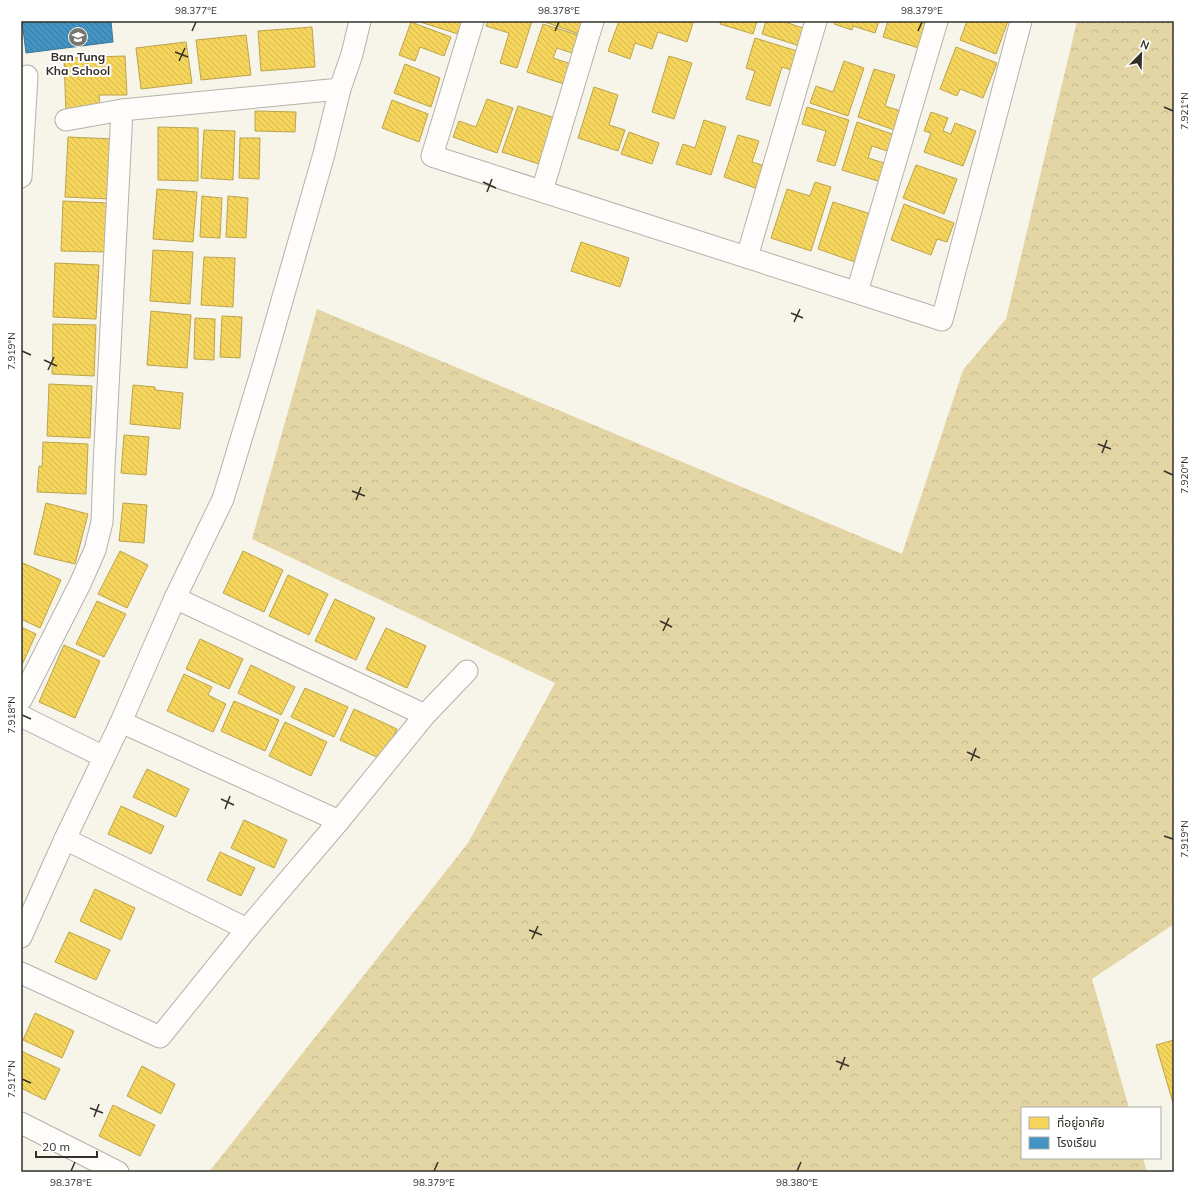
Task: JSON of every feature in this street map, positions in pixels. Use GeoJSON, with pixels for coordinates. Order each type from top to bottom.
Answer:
{"type":"FeatureCollection","features":[{"type":"Feature","properties":{"kind":"street"},"geometry":{"type":"LineString","coordinates":[[21,937],[65,839],[121,722],[175,598],[223,499],[270,345],[360,21]]}},
{"type":"Feature","properties":{"kind":"street"},"geometry":{"type":"LineString","coordinates":[[473,21],[432,156],[942,320],[1021,21]]}},
{"type":"Feature","properties":{"kind":"street"},"geometry":{"type":"LineString","coordinates":[[542,191],[593,21]]}},
{"type":"Feature","properties":{"kind":"street"},"geometry":{"type":"LineString","coordinates":[[747,257],[816,21]]}},
{"type":"Feature","properties":{"kind":"street"},"geometry":{"type":"LineString","coordinates":[[857,292],[937,21]]}},
{"type":"Feature","properties":{"kind":"street"},"geometry":{"type":"LineString","coordinates":[[21,177],[26,76]]}},
{"type":"Feature","properties":{"kind":"street"},"geometry":{"type":"LineString","coordinates":[[66,120],[122,110],[340,89]]}},
{"type":"Feature","properties":{"kind":"street"},"geometry":{"type":"LineString","coordinates":[[21,700],[80,584],[95,550],[102,522],[122,110]]}},
{"type":"Feature","properties":{"kind":"street"},"geometry":{"type":"LineString","coordinates":[[175,598],[425,715]]}},
{"type":"Feature","properties":{"kind":"street"},"geometry":{"type":"LineString","coordinates":[[21,973],[160,1037],[247,928],[340,821],[425,715],[466,671]]}},
{"type":"Feature","properties":{"kind":"street"},"geometry":{"type":"LineString","coordinates":[[21,716],[104,757]]}},
{"type":"Feature","properties":{"kind":"street"},"geometry":{"type":"LineString","coordinates":[[121,722],[340,821]]}},
{"type":"Feature","properties":{"kind":"street"},"geometry":{"type":"LineString","coordinates":[[65,839],[247,928]]}},
{"type":"Feature","properties":{"kind":"street"},"geometry":{"type":"LineString","coordinates":[[21,1123],[118,1172]]}},
{"type":"Feature","properties":{"kind":"green space"},"geometry":{"type":"Polygon","coordinates":[[[1077,21],[1174,21],[1174,924],[1092,979],[1129,1107],[1021,1107],[1021,1159],[1143,1159],[1147,1172],[209,1172],[468,843],[555,683],[252,539],[317,309],[902,554],[963,370],[1006,319],[1077,21]]]}},
{"type":"Feature","properties":{"kind":"building: ที่อยู่อาศัย"},"geometry":{"type":"Polygon","coordinates":[[[417,21],[462,21],[458,34],[417,21]]]}},
{"type":"Feature","properties":{"kind":"building: ที่อยู่อาศัย"},"geometry":{"type":"Polygon","coordinates":[[[488,21],[532,21],[517,68],[500,63],[509,33],[486,26],[488,21]]]}},
{"type":"Feature","properties":{"kind":"building: ที่อยู่อาศัย"},"geometry":{"type":"Polygon","coordinates":[[[542,21],[583,21],[579,34],[542,21]]]}},
{"type":"Feature","properties":{"kind":"building: ที่อยู่อาศัย"},"geometry":{"type":"Polygon","coordinates":[[[619,21],[689,21],[693,23],[687,42],[658,32],[652,49],[635,43],[630,59],[608,51],[619,21]]]}},
{"type":"Feature","properties":{"kind":"building: ที่อยู่อาศัย"},"geometry":{"type":"Polygon","coordinates":[[[721,21],[757,21],[753,34],[720,24],[721,21]]]}},
{"type":"Feature","properties":{"kind":"building: ที่อยู่อาศัย"},"geometry":{"type":"Polygon","coordinates":[[[766,21],[785,21],[806,29],[800,46],[762,34],[766,21]]]}},
{"type":"Feature","properties":{"kind":"building: ที่อยู่อาศัย"},"geometry":{"type":"Polygon","coordinates":[[[835,21],[879,21],[875,33],[853,26],[852,30],[834,24],[835,21]]]}},
{"type":"Feature","properties":{"kind":"building: ที่อยู่อาศัย"},"geometry":{"type":"Polygon","coordinates":[[[888,21],[929,21],[922,49],[883,37],[888,21]]]}},
{"type":"Feature","properties":{"kind":"building: ที่อยู่อาศัย"},"geometry":{"type":"Polygon","coordinates":[[[967,21],[1008,21],[996,54],[960,40],[967,21]]]}},
{"type":"Feature","properties":{"kind":"building: ที่อยู่อาศัย"},"geometry":{"type":"Polygon","coordinates":[[[411,22],[451,37],[444,56],[420,47],[415,61],[399,55],[411,22]]]}},
{"type":"Feature","properties":{"kind":"building: ที่อยู่อาศัย"},"geometry":{"type":"Polygon","coordinates":[[[543,24],[581,36],[575,54],[557,48],[553,58],[571,64],[564,84],[527,72],[543,24]]]}},
{"type":"Feature","properties":{"kind":"building: ที่อยู่อาศัย"},"geometry":{"type":"Polygon","coordinates":[[[312,27],[315,67],[261,71],[258,31],[312,27]]]}},
{"type":"Feature","properties":{"kind":"building: ที่อยู่อาศัย"},"geometry":{"type":"Polygon","coordinates":[[[246,35],[251,75],[201,80],[196,40],[246,35]]]}},
{"type":"Feature","properties":{"kind":"building: ที่อยู่อาศัย"},"geometry":{"type":"Polygon","coordinates":[[[755,38],[797,51],[791,70],[782,67],[770,106],[746,99],[755,71],[746,68],[755,38]]]}},
{"type":"Feature","properties":{"kind":"building: ที่อยู่อาศัย"},"geometry":{"type":"Polygon","coordinates":[[[186,42],[192,83],[141,89],[136,48],[186,42]]]}},
{"type":"Feature","properties":{"kind":"building: ที่อยู่อาศัย"},"geometry":{"type":"Polygon","coordinates":[[[956,47],[997,63],[983,98],[960,89],[957,96],[940,89],[956,47]]]}},
{"type":"Feature","properties":{"kind":"building: ที่อยู่อาศัย"},"geometry":{"type":"Polygon","coordinates":[[[125,56],[127,95],[99,95],[100,113],[66,114],[64,58],[125,56]]]}},
{"type":"Feature","properties":{"kind":"building: ที่อยู่อาศัย"},"geometry":{"type":"Polygon","coordinates":[[[669,56],[692,63],[674,119],[652,112],[669,56]]]}},
{"type":"Feature","properties":{"kind":"building: ที่อยู่อาศัย"},"geometry":{"type":"Polygon","coordinates":[[[844,61],[864,68],[848,116],[810,103],[816,86],[833,92],[844,61]]]}},
{"type":"Feature","properties":{"kind":"building: ที่อยู่อาศัย"},"geometry":{"type":"Polygon","coordinates":[[[405,64],[440,78],[431,107],[394,93],[405,64]]]}},
{"type":"Feature","properties":{"kind":"building: ที่อยู่อาศัย"},"geometry":{"type":"Polygon","coordinates":[[[874,69],[895,75],[885,106],[904,112],[897,131],[858,117],[874,69]]]}},
{"type":"Feature","properties":{"kind":"building: ที่อยู่อาศัย"},"geometry":{"type":"Polygon","coordinates":[[[594,87],[618,95],[609,125],[625,130],[618,151],[578,138],[594,87]]]}},
{"type":"Feature","properties":{"kind":"building: ที่อยู่อาศัย"},"geometry":{"type":"Polygon","coordinates":[[[487,99],[513,108],[497,153],[453,137],[459,121],[476,127],[487,99]]]}},
{"type":"Feature","properties":{"kind":"building: ที่อยู่อาศัย"},"geometry":{"type":"Polygon","coordinates":[[[392,100],[428,114],[419,142],[382,128],[392,100]]]}},
{"type":"Feature","properties":{"kind":"building: ที่อยู่อาศัย"},"geometry":{"type":"Polygon","coordinates":[[[518,106],[555,118],[539,164],[502,152],[518,106]]]}},
{"type":"Feature","properties":{"kind":"building: ที่อยู่อาศัย"},"geometry":{"type":"Polygon","coordinates":[[[807,107],[849,120],[835,166],[817,161],[826,131],[802,124],[807,107]]]}},
{"type":"Feature","properties":{"kind":"building: ที่อยู่อาศัย"},"geometry":{"type":"Polygon","coordinates":[[[255,111],[296,112],[295,132],[255,131],[255,111]]]}},
{"type":"Feature","properties":{"kind":"building: ที่อยู่อาศัย"},"geometry":{"type":"Polygon","coordinates":[[[931,112],[948,118],[943,131],[951,134],[955,123],[976,131],[963,166],[924,152],[931,133],[924,131],[931,112]]]}},
{"type":"Feature","properties":{"kind":"building: ที่อยู่อาศัย"},"geometry":{"type":"Polygon","coordinates":[[[704,120],[726,127],[711,175],[676,164],[683,144],[695,148],[704,120]]]}},
{"type":"Feature","properties":{"kind":"building: ที่อยู่อาศัย"},"geometry":{"type":"Polygon","coordinates":[[[857,122],[895,135],[890,152],[872,146],[868,158],[887,164],[881,182],[842,170],[857,122]]]}},
{"type":"Feature","properties":{"kind":"building: ที่อยู่อาศัย"},"geometry":{"type":"Polygon","coordinates":[[[158,127],[198,128],[198,181],[158,180],[158,127]]]}},
{"type":"Feature","properties":{"kind":"building: ที่อยู่อาศัย"},"geometry":{"type":"Polygon","coordinates":[[[204,130],[235,131],[233,180],[201,178],[204,130]]]}},
{"type":"Feature","properties":{"kind":"building: ที่อยู่อาศัย"},"geometry":{"type":"Polygon","coordinates":[[[629,132],[659,143],[652,164],[621,154],[629,132]]]}},
{"type":"Feature","properties":{"kind":"building: ที่อยู่อาศัย"},"geometry":{"type":"Polygon","coordinates":[[[738,135],[759,141],[752,162],[765,166],[758,189],[724,177],[738,135]]]}},
{"type":"Feature","properties":{"kind":"building: ที่อยู่อาศัย"},"geometry":{"type":"Polygon","coordinates":[[[68,137],[113,139],[110,199],[65,197],[68,137]]]}},
{"type":"Feature","properties":{"kind":"building: ที่อยู่อาศัย"},"geometry":{"type":"Polygon","coordinates":[[[240,138],[260,138],[259,179],[239,178],[240,138]]]}},
{"type":"Feature","properties":{"kind":"building: ที่อยู่อาศัย"},"geometry":{"type":"Polygon","coordinates":[[[916,165],[957,179],[944,214],[903,198],[916,165]]]}},
{"type":"Feature","properties":{"kind":"building: ที่อยู่อาศัย"},"geometry":{"type":"Polygon","coordinates":[[[815,182],[831,187],[811,251],[771,238],[787,189],[810,196],[815,182]]]}},
{"type":"Feature","properties":{"kind":"building: ที่อยู่อาศัย"},"geometry":{"type":"Polygon","coordinates":[[[157,189],[197,192],[193,242],[153,239],[157,189]]]}},
{"type":"Feature","properties":{"kind":"building: ที่อยู่อาศัย"},"geometry":{"type":"Polygon","coordinates":[[[202,196],[222,198],[220,238],[200,237],[202,196]]]}},
{"type":"Feature","properties":{"kind":"building: ที่อยู่อาศัย"},"geometry":{"type":"Polygon","coordinates":[[[228,196],[248,198],[246,238],[226,237],[228,196]]]}},
{"type":"Feature","properties":{"kind":"building: ที่อยู่อาศัย"},"geometry":{"type":"Polygon","coordinates":[[[63,201],[108,203],[107,252],[61,251],[63,201]]]}},
{"type":"Feature","properties":{"kind":"building: ที่อยู่อาศัย"},"geometry":{"type":"Polygon","coordinates":[[[833,202],[871,214],[858,263],[818,249],[833,202]]]}},
{"type":"Feature","properties":{"kind":"building: ที่อยู่อาศัย"},"geometry":{"type":"Polygon","coordinates":[[[904,204],[954,223],[947,242],[937,239],[931,255],[891,240],[904,204]]]}},
{"type":"Feature","properties":{"kind":"building: ที่อยู่อาศัย"},"geometry":{"type":"Polygon","coordinates":[[[581,242],[629,258],[620,287],[571,271],[581,242]]]}},
{"type":"Feature","properties":{"kind":"building: ที่อยู่อาศัย"},"geometry":{"type":"Polygon","coordinates":[[[153,250],[193,252],[190,304],[150,301],[153,250]]]}},
{"type":"Feature","properties":{"kind":"building: ที่อยู่อาศัย"},"geometry":{"type":"Polygon","coordinates":[[[204,257],[235,258],[233,307],[201,305],[204,257]]]}},
{"type":"Feature","properties":{"kind":"building: ที่อยู่อาศัย"},"geometry":{"type":"Polygon","coordinates":[[[55,263],[99,265],[96,319],[53,317],[55,263]]]}},
{"type":"Feature","properties":{"kind":"building: ที่อยู่อาศัย"},"geometry":{"type":"Polygon","coordinates":[[[151,311],[191,315],[187,368],[147,365],[151,311]]]}},
{"type":"Feature","properties":{"kind":"building: ที่อยู่อาศัย"},"geometry":{"type":"Polygon","coordinates":[[[222,316],[242,317],[240,358],[220,357],[222,316]]]}},
{"type":"Feature","properties":{"kind":"building: ที่อยู่อาศัย"},"geometry":{"type":"Polygon","coordinates":[[[195,318],[215,319],[214,360],[194,359],[195,318]]]}},
{"type":"Feature","properties":{"kind":"building: ที่อยู่อาศัย"},"geometry":{"type":"Polygon","coordinates":[[[53,324],[96,325],[94,376],[52,374],[53,324]]]}},
{"type":"Feature","properties":{"kind":"building: ที่อยู่อาศัย"},"geometry":{"type":"Polygon","coordinates":[[[49,384],[92,386],[90,438],[47,436],[49,384]]]}},
{"type":"Feature","properties":{"kind":"building: ที่อยู่อาศัย"},"geometry":{"type":"Polygon","coordinates":[[[133,385],[155,387],[155,390],[183,393],[180,429],[130,424],[133,385]]]}},
{"type":"Feature","properties":{"kind":"building: ที่อยู่อาศัย"},"geometry":{"type":"Polygon","coordinates":[[[124,435],[149,437],[146,475],[121,473],[124,435]]]}},
{"type":"Feature","properties":{"kind":"building: ที่อยู่อาศัย"},"geometry":{"type":"Polygon","coordinates":[[[43,442],[88,444],[86,494],[37,492],[39,466],[42,467],[43,442]]]}},
{"type":"Feature","properties":{"kind":"building: ที่อยู่อาศัย"},"geometry":{"type":"Polygon","coordinates":[[[46,503],[88,514],[75,564],[34,554],[46,503]]]}},
{"type":"Feature","properties":{"kind":"building: ที่อยู่อาศัย"},"geometry":{"type":"Polygon","coordinates":[[[123,503],[147,505],[144,543],[119,541],[123,503]]]}},
{"type":"Feature","properties":{"kind":"building: ที่อยู่อาศัย"},"geometry":{"type":"Polygon","coordinates":[[[120,551],[148,565],[127,608],[98,594],[120,551]]]}},
{"type":"Feature","properties":{"kind":"building: ที่อยู่อาศัย"},"geometry":{"type":"Polygon","coordinates":[[[243,551],[283,570],[264,612],[223,593],[243,551]]]}},
{"type":"Feature","properties":{"kind":"building: ที่อยู่อาศัย"},"geometry":{"type":"Polygon","coordinates":[[[23,563],[61,580],[40,628],[21,619],[21,566],[23,563]]]}},
{"type":"Feature","properties":{"kind":"building: ที่อยู่อาศัย"},"geometry":{"type":"Polygon","coordinates":[[[288,575],[328,594],[309,635],[269,616],[288,575]]]}},
{"type":"Feature","properties":{"kind":"building: ที่อยู่อาศัย"},"geometry":{"type":"Polygon","coordinates":[[[335,599],[375,618],[356,660],[315,641],[335,599]]]}},
{"type":"Feature","properties":{"kind":"building: ที่อยู่อาศัย"},"geometry":{"type":"Polygon","coordinates":[[[97,601],[126,614],[104,657],[76,644],[97,601]]]}},
{"type":"Feature","properties":{"kind":"building: ที่อยู่อาศัย"},"geometry":{"type":"Polygon","coordinates":[[[21,627],[36,634],[21,667],[21,627]]]}},
{"type":"Feature","properties":{"kind":"building: ที่อยู่อาศัย"},"geometry":{"type":"Polygon","coordinates":[[[386,628],[426,646],[407,688],[366,669],[386,628]]]}},
{"type":"Feature","properties":{"kind":"building: ที่อยู่อาศัย"},"geometry":{"type":"Polygon","coordinates":[[[200,639],[243,659],[229,689],[186,669],[200,639]]]}},
{"type":"Feature","properties":{"kind":"building: ที่อยู่อาศัย"},"geometry":{"type":"Polygon","coordinates":[[[64,645],[100,661],[75,718],[39,702],[64,645]]]}},
{"type":"Feature","properties":{"kind":"building: ที่อยู่อาศัย"},"geometry":{"type":"Polygon","coordinates":[[[251,665],[295,687],[281,715],[238,693],[251,665]]]}},
{"type":"Feature","properties":{"kind":"building: ที่อยู่อาศัย"},"geometry":{"type":"Polygon","coordinates":[[[184,674],[212,687],[208,695],[226,704],[213,732],[167,711],[184,674]]]}},
{"type":"Feature","properties":{"kind":"building: ที่อยู่อาศัย"},"geometry":{"type":"Polygon","coordinates":[[[305,688],[348,707],[334,737],[291,717],[305,688]]]}},
{"type":"Feature","properties":{"kind":"building: ที่อยู่อาศัย"},"geometry":{"type":"Polygon","coordinates":[[[234,701],[279,720],[265,751],[221,731],[234,701]]]}},
{"type":"Feature","properties":{"kind":"building: ที่อยู่อาศัย"},"geometry":{"type":"Polygon","coordinates":[[[354,709],[397,729],[383,760],[340,740],[354,709]]]}},
{"type":"Feature","properties":{"kind":"building: ที่อยู่อาศัย"},"geometry":{"type":"Polygon","coordinates":[[[285,722],[327,742],[311,776],[269,756],[285,722]]]}},
{"type":"Feature","properties":{"kind":"building: ที่อยู่อาศัย"},"geometry":{"type":"Polygon","coordinates":[[[147,769],[189,789],[176,817],[133,797],[147,769]]]}},
{"type":"Feature","properties":{"kind":"building: ที่อยู่อาศัย"},"geometry":{"type":"Polygon","coordinates":[[[121,806],[164,826],[151,854],[108,834],[121,806]]]}},
{"type":"Feature","properties":{"kind":"building: ที่อยู่อาศัย"},"geometry":{"type":"Polygon","coordinates":[[[244,820],[287,840],[274,868],[231,848],[244,820]]]}},
{"type":"Feature","properties":{"kind":"building: ที่อยู่อาศัย"},"geometry":{"type":"Polygon","coordinates":[[[220,852],[255,868],[241,896],[207,880],[220,852]]]}},
{"type":"Feature","properties":{"kind":"building: ที่อยู่อาศัย"},"geometry":{"type":"Polygon","coordinates":[[[95,889],[135,908],[121,940],[80,921],[95,889]]]}},
{"type":"Feature","properties":{"kind":"building: ที่อยู่อาศัย"},"geometry":{"type":"Polygon","coordinates":[[[69,932],[110,950],[96,980],[55,962],[69,932]]]}},
{"type":"Feature","properties":{"kind":"building: ที่อยู่อาศัย"},"geometry":{"type":"Polygon","coordinates":[[[35,1013],[74,1031],[62,1058],[23,1040],[35,1013]]]}},
{"type":"Feature","properties":{"kind":"building: ที่อยู่อาศัย"},"geometry":{"type":"Polygon","coordinates":[[[1174,1040],[1174,1102],[1173,1103],[1156,1045],[1174,1040]]]}},
{"type":"Feature","properties":{"kind":"building: ที่อยู่อาศัย"},"geometry":{"type":"Polygon","coordinates":[[[21,1051],[60,1069],[45,1100],[21,1088],[21,1051]]]}},
{"type":"Feature","properties":{"kind":"building: ที่อยู่อาศัย"},"geometry":{"type":"Polygon","coordinates":[[[142,1066],[175,1084],[161,1114],[127,1096],[142,1066]]]}},
{"type":"Feature","properties":{"kind":"building: ที่อยู่อาศัย"},"geometry":{"type":"Polygon","coordinates":[[[113,1105],[155,1125],[140,1156],[99,1136],[113,1105]]]}},
{"type":"Feature","properties":{"kind":"building: โรงเรียน","name":"Ban Tung Kha School"},"geometry":{"type":"Polygon","coordinates":[[[22,21],[111,21],[113,42],[26,53],[22,21]]]}},
{"type":"Feature","properties":{"kind":"place","name":"Ban Tung Kha School"},"geometry":{"type":"Point","coordinates":[78,37]}}]}
